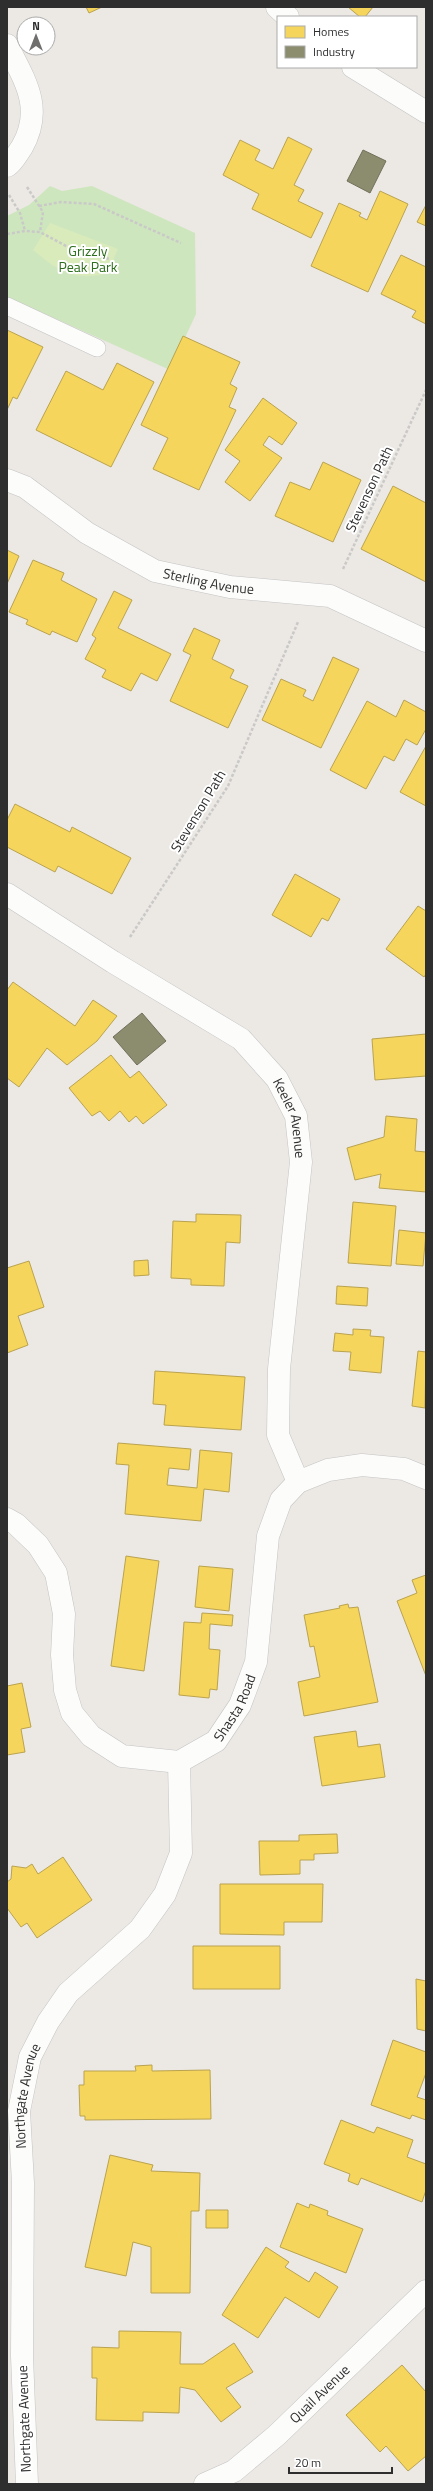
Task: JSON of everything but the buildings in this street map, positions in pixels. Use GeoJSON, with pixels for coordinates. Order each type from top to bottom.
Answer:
{"type":"FeatureCollection","features":[{"type":"Feature","properties":{"kind":"street"},"geometry":{"type":"LineString","coordinates":[[277,7],[287,16]]}},
{"type":"Feature","properties":{"kind":"street"},"geometry":{"type":"LineString","coordinates":[[7,45],[26,84],[34,107],[31,131],[12,163],[7,166]]}},
{"type":"Feature","properties":{"kind":"street"},"geometry":{"type":"LineString","coordinates":[[355,68],[426,112]]}},
{"type":"Feature","properties":{"kind":"street","name":"Sterling Avenue"},"geometry":{"type":"LineString","coordinates":[[7,480],[25,487],[88,533],[155,571],[230,587],[320,595],[426,641]]}},
{"type":"Feature","properties":{"kind":"street","name":"Keeler Avenue"},"geometry":{"type":"LineString","coordinates":[[7,894],[113,962],[241,1039],[277,1079],[296,1116],[301,1162],[280,1369],[278,1435],[298,1482]]}},
{"type":"Feature","properties":{"kind":"street","name":"Shasta Road"},"geometry":{"type":"LineString","coordinates":[[179,1762],[216,1741],[240,1705],[256,1662],[268,1536],[281,1500],[298,1482],[328,1470],[362,1465],[404,1469],[426,1478]]}},
{"type":"Feature","properties":{"kind":"street"},"geometry":{"type":"LineString","coordinates":[[7,1519],[16,1524],[38,1545],[56,1573],[64,1614],[62,1655],[65,1690],[72,1713],[91,1736],[122,1756],[179,1762]]}},
{"type":"Feature","properties":{"kind":"street","name":"Northgate Avenue"},"geometry":{"type":"LineString","coordinates":[[27,2484],[22,2356],[24,2183],[19,2111],[30,2057],[48,2022],[68,1993],[140,1928],[165,1894],[181,1853],[179,1762]]}},
{"type":"Feature","properties":{"kind":"street","name":"Quail Avenue"},"geometry":{"type":"LineString","coordinates":[[205,2484],[234,2471],[277,2435],[426,2291]]}},
{"type":"Feature","properties":{"kind":"lane"},"geometry":{"type":"LineString","coordinates":[[7,306],[97,348]]}},
{"type":"Feature","properties":{"kind":"path"},"geometry":{"type":"LineString","coordinates":[[7,191],[20,213],[25,231]]}},
{"type":"Feature","properties":{"kind":"path"},"geometry":{"type":"LineString","coordinates":[[35,202],[43,212],[40,232]]}},
{"type":"Feature","properties":{"kind":"path"},"geometry":{"type":"LineString","coordinates":[[39,206],[61,202],[94,204],[181,243]]}},
{"type":"Feature","properties":{"kind":"path"},"geometry":{"type":"LineString","coordinates":[[7,234],[25,231],[40,232],[81,254],[110,259]]}},
{"type":"Feature","properties":{"kind":"path","name":"Stevenson Path"},"geometry":{"type":"LineString","coordinates":[[113,962],[228,786],[320,595],[426,390]]}},
{"type":"Feature","properties":{"kind":"green space","name":"Grizzly Peak Park"},"geometry":{"type":"Polygon","coordinates":[[[50,186],[62,191],[92,186],[195,233],[196,314],[170,370],[7,297],[7,216],[29,205],[50,186]]]}},
{"type":"Feature","properties":{"kind":"green space"},"geometry":{"type":"Polygon","coordinates":[[[50,223],[118,249],[114,258],[113,272],[100,275],[79,276],[61,270],[43,258],[33,250],[50,223]]]}}]}
